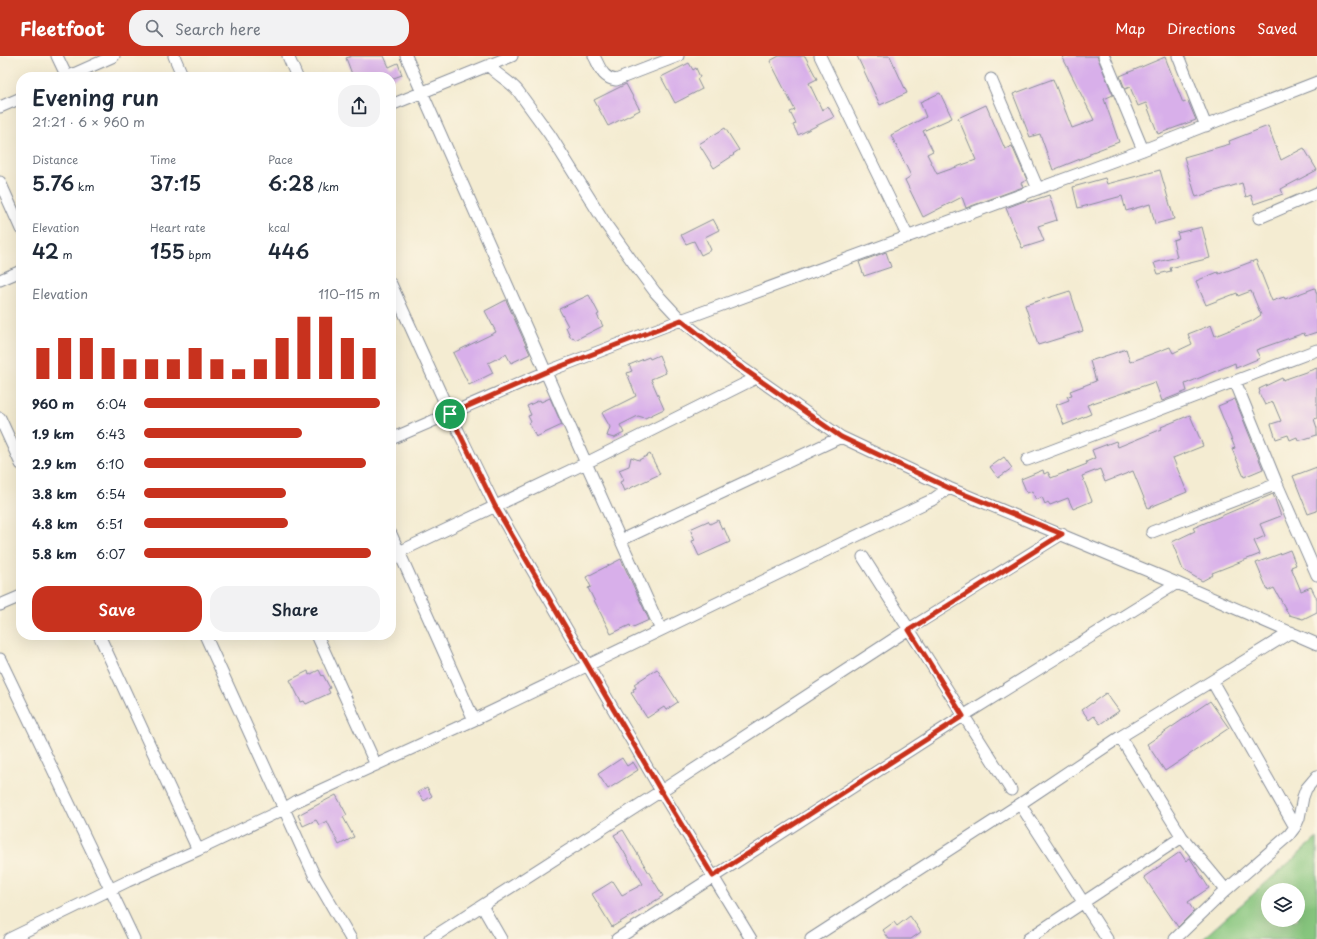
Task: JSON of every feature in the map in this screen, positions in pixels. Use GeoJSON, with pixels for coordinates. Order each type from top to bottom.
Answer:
{"type":"FeatureCollection","features":[{"type":"Feature","properties":{"kind":"street"},"geometry":{"type":"LineString","coordinates":[[57,56],[65,72]]}},
{"type":"Feature","properties":{"kind":"street"},"geometry":{"type":"LineString","coordinates":[[78,72],[114,56]]}},
{"type":"Feature","properties":{"kind":"street"},"geometry":{"type":"LineString","coordinates":[[174,56],[181,72]]}},
{"type":"Feature","properties":{"kind":"street"},"geometry":{"type":"LineString","coordinates":[[288,56],[295,72]]}},
{"type":"Feature","properties":{"kind":"street"},"geometry":{"type":"LineString","coordinates":[[406,56],[661,630]]}},
{"type":"Feature","properties":{"kind":"street"},"geometry":{"type":"LineString","coordinates":[[594,56],[605,76],[616,80],[678,56]]}},
{"type":"Feature","properties":{"kind":"street"},"geometry":{"type":"LineString","coordinates":[[820,56],[908,237]]}},
{"type":"Feature","properties":{"kind":"street"},"geometry":{"type":"LineString","coordinates":[[1104,56],[1142,150]]}},
{"type":"Feature","properties":{"kind":"street"},"geometry":{"type":"LineString","coordinates":[[1178,56],[1206,126]]}},
{"type":"Feature","properties":{"kind":"street"},"geometry":{"type":"LineString","coordinates":[[396,103],[489,66],[507,57]]}},
{"type":"Feature","properties":{"kind":"street"},"geometry":{"type":"LineString","coordinates":[[489,66],[494,72],[514,86],[518,91],[550,135],[607,226],[635,266],[656,292],[681,320],[756,378],[841,437],[949,488],[1062,534],[1317,644]]}},
{"type":"Feature","properties":{"kind":"street"},"geometry":{"type":"LineString","coordinates":[[991,79],[1038,189]]}},
{"type":"Feature","properties":{"kind":"street"},"geometry":{"type":"LineString","coordinates":[[396,437],[546,372],[681,320],[1206,126],[1317,82]]}},
{"type":"Feature","properties":{"kind":"street"},"geometry":{"type":"LineString","coordinates":[[0,107],[16,100]]}},
{"type":"Feature","properties":{"kind":"street"},"geometry":{"type":"LineString","coordinates":[[0,182],[16,218]]}},
{"type":"Feature","properties":{"kind":"street"},"geometry":{"type":"LineString","coordinates":[[1259,218],[1317,193]]}},
{"type":"Feature","properties":{"kind":"street"},"geometry":{"type":"LineString","coordinates":[[0,280],[16,273]]}},
{"type":"Feature","properties":{"kind":"street"},"geometry":{"type":"LineString","coordinates":[[396,295],[450,414],[495,506],[589,665],[661,791],[751,939]]}},
{"type":"Feature","properties":{"kind":"street"},"geometry":{"type":"LineString","coordinates":[[1027,460],[1317,350]]}},
{"type":"Feature","properties":{"kind":"street"},"geometry":{"type":"LineString","coordinates":[[400,552],[586,463],[756,378]]}},
{"type":"Feature","properties":{"kind":"street"},"geometry":{"type":"LineString","coordinates":[[1235,381],[1277,484],[1317,575]]}},
{"type":"Feature","properties":{"kind":"street"},"geometry":{"type":"LineString","coordinates":[[0,418],[16,453]]}},
{"type":"Feature","properties":{"kind":"street"},"geometry":{"type":"LineString","coordinates":[[620,540],[841,437]]}},
{"type":"Feature","properties":{"kind":"street"},"geometry":{"type":"LineString","coordinates":[[1152,532],[1277,484]]}},
{"type":"Feature","properties":{"kind":"street"},"geometry":{"type":"LineString","coordinates":[[9,939],[110,889],[198,850],[284,809],[297,800],[474,720],[589,665],[922,505],[949,488]]}},
{"type":"Feature","properties":{"kind":"street"},"geometry":{"type":"LineString","coordinates":[[430,939],[909,630],[1062,534]]}},
{"type":"Feature","properties":{"kind":"street"},"geometry":{"type":"LineString","coordinates":[[396,544],[474,720]]}},
{"type":"Feature","properties":{"kind":"street"},"geometry":{"type":"LineString","coordinates":[[863,558],[1011,790]]}},
{"type":"Feature","properties":{"kind":"street"},"geometry":{"type":"LineString","coordinates":[[617,939],[963,716],[1177,583]]}},
{"type":"Feature","properties":{"kind":"street"},"geometry":{"type":"LineString","coordinates":[[0,605],[16,598]]}},
{"type":"Feature","properties":{"kind":"street"},"geometry":{"type":"LineString","coordinates":[[811,939],[1120,738],[1291,632]]}},
{"type":"Feature","properties":{"kind":"street"},"geometry":{"type":"LineString","coordinates":[[101,640],[198,850]]}},
{"type":"Feature","properties":{"kind":"street"},"geometry":{"type":"LineString","coordinates":[[207,640],[315,877],[351,939]]}},
{"type":"Feature","properties":{"kind":"street"},"geometry":{"type":"LineString","coordinates":[[319,640],[376,765]]}},
{"type":"Feature","properties":{"kind":"street"},"geometry":{"type":"LineString","coordinates":[[0,659],[134,939]]}},
{"type":"Feature","properties":{"kind":"street"},"geometry":{"type":"LineString","coordinates":[[1212,682],[1295,827]]}},
{"type":"Feature","properties":{"kind":"street"},"geometry":{"type":"LineString","coordinates":[[1120,738],[1182,836],[1226,890]]}},
{"type":"Feature","properties":{"kind":"street"},"geometry":{"type":"LineString","coordinates":[[1175,939],[1295,827],[1299,818],[1306,789],[1317,776]]}},
{"type":"Feature","properties":{"kind":"street"},"geometry":{"type":"LineString","coordinates":[[1020,804],[1107,939]]}},
{"type":"Feature","properties":{"kind":"street"},"geometry":{"type":"LineString","coordinates":[[1028,939],[1182,836]]}},
{"type":"Feature","properties":{"kind":"street"},"geometry":{"type":"LineString","coordinates":[[482,906],[501,939]]}},
{"type":"Feature","properties":{"kind":"green space"},"geometry":{"type":"Polygon","coordinates":[[[1317,838],[1317,939],[1202,939],[1261,887],[1261,927],[1305,927],[1305,883],[1266,883],[1317,838]]]}},
{"type":"Feature","properties":{"kind":"building"},"geometry":{"type":"Polygon","coordinates":[[[352,56],[384,56],[389,67],[398,63],[402,75],[396,77],[396,72],[351,72],[346,58],[352,56]]]}},
{"type":"Feature","properties":{"kind":"building"},"geometry":{"type":"Polygon","coordinates":[[[779,56],[805,56],[817,79],[809,83],[822,110],[828,106],[834,117],[798,135],[793,125],[796,124],[790,112],[795,110],[770,61],[779,56]]]}},
{"type":"Feature","properties":{"kind":"building"},"geometry":{"type":"Polygon","coordinates":[[[857,56],[890,56],[907,93],[880,105],[857,56]]]}},
{"type":"Feature","properties":{"kind":"building"},"geometry":{"type":"Polygon","coordinates":[[[1062,56],[1097,56],[1113,95],[1104,99],[1119,142],[1053,170],[1040,134],[1030,137],[1013,94],[1053,79],[1072,128],[1094,120],[1062,56]]]}},
{"type":"Feature","properties":{"kind":"building"},"geometry":{"type":"Polygon","coordinates":[[[1165,57],[1183,103],[1188,101],[1196,120],[1158,134],[1146,103],[1138,106],[1130,87],[1125,89],[1120,76],[1165,57]]]}},
{"type":"Feature","properties":{"kind":"building"},"geometry":{"type":"Polygon","coordinates":[[[689,63],[693,70],[696,68],[700,77],[697,79],[702,89],[675,103],[661,77],[689,63]]]}},
{"type":"Feature","properties":{"kind":"building"},"geometry":{"type":"Polygon","coordinates":[[[626,84],[640,110],[608,126],[594,100],[626,84]]]}},
{"type":"Feature","properties":{"kind":"building"},"geometry":{"type":"Polygon","coordinates":[[[940,93],[952,118],[923,131],[933,151],[927,154],[937,174],[976,160],[958,118],[986,105],[1005,149],[1012,146],[1027,180],[1021,183],[1023,187],[966,208],[962,197],[923,217],[905,180],[911,176],[891,135],[926,117],[920,102],[940,93]]]}},
{"type":"Feature","properties":{"kind":"building"},"geometry":{"type":"Polygon","coordinates":[[[1268,126],[1281,160],[1304,148],[1317,170],[1281,189],[1283,194],[1254,204],[1251,195],[1246,197],[1242,183],[1196,197],[1184,157],[1230,144],[1229,141],[1268,126]]]}},
{"type":"Feature","properties":{"kind":"building"},"geometry":{"type":"Polygon","coordinates":[[[725,128],[739,150],[714,168],[699,144],[725,128]]]}},
{"type":"Feature","properties":{"kind":"building"},"geometry":{"type":"Polygon","coordinates":[[[1160,170],[1174,219],[1155,224],[1150,204],[1126,211],[1122,196],[1078,208],[1073,187],[1105,178],[1107,184],[1160,170]]]}},
{"type":"Feature","properties":{"kind":"building"},"geometry":{"type":"Polygon","coordinates":[[[1049,195],[1057,220],[1038,226],[1044,241],[1022,248],[1006,208],[1027,200],[1028,202],[1049,195]]]}},
{"type":"Feature","properties":{"kind":"building"},"geometry":{"type":"Polygon","coordinates":[[[713,219],[719,230],[705,237],[711,250],[701,255],[694,241],[686,244],[681,235],[713,219]]]}},
{"type":"Feature","properties":{"kind":"building"},"geometry":{"type":"Polygon","coordinates":[[[1202,227],[1210,258],[1170,268],[1171,271],[1158,274],[1154,263],[1177,257],[1173,240],[1179,238],[1177,233],[1202,227]]]}},
{"type":"Feature","properties":{"kind":"building"},"geometry":{"type":"Polygon","coordinates":[[[886,252],[891,267],[864,276],[859,262],[886,252]]]}},
{"type":"Feature","properties":{"kind":"building"},"geometry":{"type":"Polygon","coordinates":[[[1256,260],[1272,301],[1284,297],[1285,299],[1315,288],[1317,295],[1317,332],[1305,336],[1304,333],[1256,350],[1260,358],[1236,368],[1235,363],[1185,384],[1187,391],[1162,401],[1155,382],[1087,405],[1091,414],[1064,425],[1056,405],[1069,400],[1067,396],[1072,395],[1070,391],[1096,381],[1090,361],[1126,349],[1130,362],[1170,347],[1173,353],[1192,344],[1188,334],[1211,325],[1215,336],[1252,321],[1261,315],[1251,291],[1238,296],[1237,293],[1206,305],[1196,281],[1218,272],[1219,274],[1256,260]]]}},
{"type":"Feature","properties":{"kind":"building"},"geometry":{"type":"Polygon","coordinates":[[[1070,291],[1083,331],[1038,345],[1025,305],[1070,291]]]}},
{"type":"Feature","properties":{"kind":"building"},"geometry":{"type":"Polygon","coordinates":[[[589,295],[599,314],[597,315],[603,326],[575,340],[573,337],[571,338],[566,327],[568,326],[559,309],[589,295]]]}},
{"type":"Feature","properties":{"kind":"building"},"geometry":{"type":"Polygon","coordinates":[[[506,300],[530,354],[511,363],[506,354],[488,363],[493,373],[469,385],[453,353],[496,332],[485,311],[506,300]]]}},
{"type":"Feature","properties":{"kind":"building"},"geometry":{"type":"Polygon","coordinates":[[[659,355],[666,373],[651,379],[664,409],[645,418],[638,416],[620,425],[624,433],[614,438],[607,436],[610,427],[602,413],[636,396],[627,373],[632,371],[629,365],[649,357],[650,359],[659,355]]]}},
{"type":"Feature","properties":{"kind":"building"},"geometry":{"type":"Polygon","coordinates":[[[1317,368],[1317,418],[1314,419],[1317,428],[1317,435],[1298,441],[1297,437],[1290,440],[1288,435],[1276,439],[1271,424],[1281,421],[1273,402],[1265,405],[1259,393],[1259,389],[1282,378],[1283,380],[1317,368]]]}},
{"type":"Feature","properties":{"kind":"building"},"geometry":{"type":"Polygon","coordinates":[[[550,398],[562,425],[536,437],[529,423],[531,422],[528,416],[531,415],[527,406],[540,400],[541,402],[550,398]]]}},
{"type":"Feature","properties":{"kind":"building"},"geometry":{"type":"Polygon","coordinates":[[[1235,399],[1263,469],[1244,477],[1232,449],[1235,448],[1218,406],[1235,399]]]}},
{"type":"Feature","properties":{"kind":"building"},"geometry":{"type":"Polygon","coordinates":[[[1190,415],[1203,446],[1173,458],[1187,492],[1148,508],[1133,471],[1105,482],[1100,469],[1082,476],[1092,501],[1073,509],[1068,498],[1050,505],[1048,502],[1045,504],[1042,497],[1036,500],[1032,491],[1027,493],[1021,479],[1043,470],[1044,474],[1048,472],[1051,478],[1087,464],[1086,462],[1095,458],[1092,450],[1116,441],[1118,447],[1162,429],[1161,427],[1190,415]]]}},
{"type":"Feature","properties":{"kind":"building"},"geometry":{"type":"Polygon","coordinates":[[[650,454],[660,474],[624,491],[620,482],[624,480],[619,470],[629,466],[631,457],[639,460],[650,454]]]}},
{"type":"Feature","properties":{"kind":"building"},"geometry":{"type":"Polygon","coordinates":[[[1004,457],[1012,468],[998,478],[990,467],[1004,457]]]}},
{"type":"Feature","properties":{"kind":"building"},"geometry":{"type":"Polygon","coordinates":[[[1317,467],[1317,511],[1308,514],[1293,476],[1317,467]]]}},
{"type":"Feature","properties":{"kind":"building"},"geometry":{"type":"Polygon","coordinates":[[[1273,494],[1281,516],[1260,524],[1265,536],[1254,541],[1260,554],[1212,573],[1213,575],[1202,581],[1183,570],[1172,542],[1195,531],[1193,528],[1273,494]]]}},
{"type":"Feature","properties":{"kind":"building"},"geometry":{"type":"Polygon","coordinates":[[[718,520],[722,529],[724,528],[730,542],[699,556],[692,541],[695,540],[690,529],[708,521],[710,524],[718,520]]]}},
{"type":"Feature","properties":{"kind":"building"},"geometry":{"type":"Polygon","coordinates":[[[1290,550],[1296,565],[1291,567],[1301,591],[1311,587],[1317,599],[1317,612],[1303,619],[1289,615],[1274,588],[1268,591],[1256,563],[1290,550]]]}},
{"type":"Feature","properties":{"kind":"building"},"geometry":{"type":"Polygon","coordinates":[[[621,559],[649,620],[631,628],[630,625],[611,634],[588,588],[591,587],[586,577],[621,559]]]}},
{"type":"Feature","properties":{"kind":"building"},"geometry":{"type":"Polygon","coordinates":[[[657,669],[678,702],[666,710],[664,707],[647,718],[631,693],[634,691],[633,689],[636,688],[634,684],[657,669]]]}},
{"type":"Feature","properties":{"kind":"building"},"geometry":{"type":"Polygon","coordinates":[[[319,670],[330,688],[328,689],[330,693],[306,704],[304,701],[301,702],[290,680],[308,671],[309,675],[319,670]]]}},
{"type":"Feature","properties":{"kind":"building"},"geometry":{"type":"Polygon","coordinates":[[[1106,693],[1119,711],[1100,724],[1094,716],[1089,720],[1082,710],[1106,693]]]}},
{"type":"Feature","properties":{"kind":"building"},"geometry":{"type":"Polygon","coordinates":[[[1210,701],[1229,728],[1165,771],[1147,744],[1210,701]]]}},
{"type":"Feature","properties":{"kind":"building"},"geometry":{"type":"Polygon","coordinates":[[[622,758],[627,766],[633,762],[638,770],[608,789],[598,774],[622,758]]]}},
{"type":"Feature","properties":{"kind":"building"},"geometry":{"type":"Polygon","coordinates":[[[427,787],[432,796],[424,801],[418,792],[427,787]]]}},
{"type":"Feature","properties":{"kind":"building"},"geometry":{"type":"Polygon","coordinates":[[[336,795],[347,815],[343,817],[354,837],[339,845],[327,821],[319,825],[316,820],[303,826],[298,815],[336,795]]]}},
{"type":"Feature","properties":{"kind":"building"},"geometry":{"type":"Polygon","coordinates":[[[623,830],[663,896],[612,927],[592,894],[613,881],[622,895],[643,884],[614,835],[623,830]]]}},
{"type":"Feature","properties":{"kind":"building"},"geometry":{"type":"Polygon","coordinates":[[[1180,852],[1186,861],[1190,858],[1209,888],[1188,902],[1194,911],[1178,927],[1144,877],[1180,852]]]}},
{"type":"Feature","properties":{"kind":"building"},"geometry":{"type":"Polygon","coordinates":[[[910,916],[921,932],[911,939],[889,939],[883,930],[894,922],[897,926],[910,916]]]}},
{"type":"Feature","properties":{"kind":"route"},"geometry":{"type":"LineString","coordinates":[[681,320],[731,360],[841,437],[949,488],[1062,534],[909,630],[963,716],[713,876],[661,791],[589,665],[495,506],[450,414],[546,372],[681,320]]}}]}
